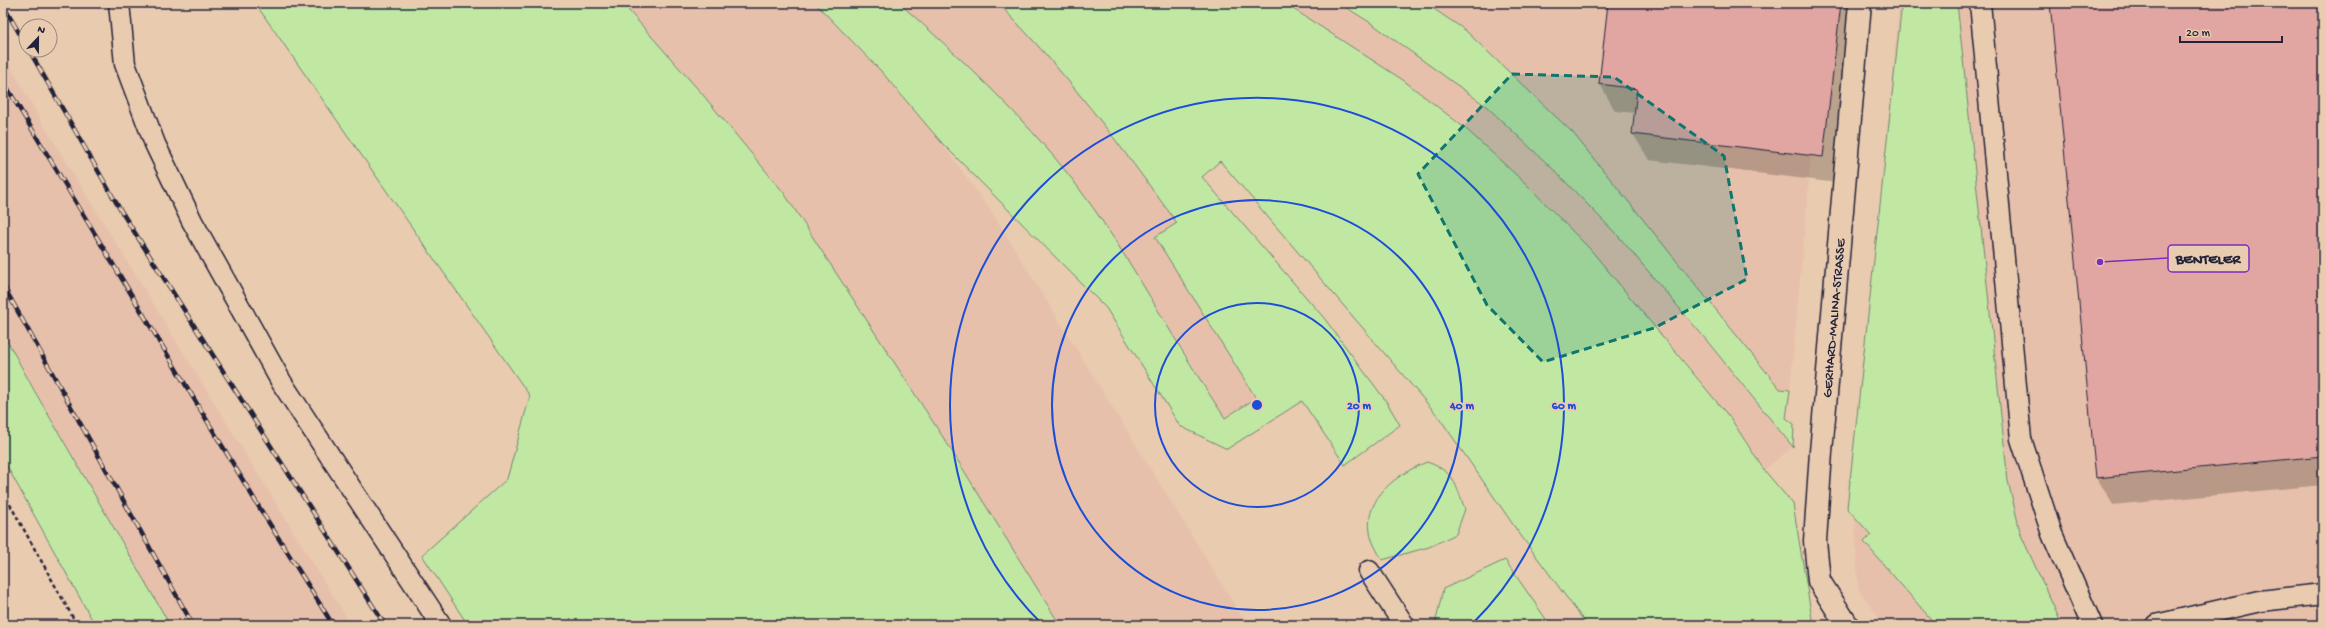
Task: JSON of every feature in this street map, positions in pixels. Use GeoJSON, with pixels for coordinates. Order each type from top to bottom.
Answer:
{"type":"FeatureCollection","features":[{"type":"Feature","properties":{"kind":"street","name":"GERHARD-MALINA-STRASSE"},"geometry":{"type":"LineString","coordinates":[[1847,625],[1819,581],[1816,540],[1822,444],[1860,3]]}},
{"type":"Feature","properties":{"kind":"lane"},"geometry":{"type":"LineString","coordinates":[[119,3],[125,64],[155,144],[192,221],[282,383],[441,625]]}},
{"type":"Feature","properties":{"kind":"lane"},"geometry":{"type":"LineString","coordinates":[[1980,3],[2021,439],[2052,534],[2092,625]]}},
{"type":"Feature","properties":{"kind":"lane"},"geometry":{"type":"LineString","coordinates":[[1369,571],[1404,625]]}},
{"type":"Feature","properties":{"kind":"lane"},"geometry":{"type":"LineString","coordinates":[[2156,625],[2260,601],[2323,594]]}},
{"type":"Feature","properties":{"kind":"path"},"geometry":{"type":"LineString","coordinates":[[3,492],[77,625]]}},
{"type":"Feature","properties":{"kind":"highlighted area"},"geometry":{"type":"Polygon","coordinates":[[[1512,74],[1614,77],[1724,156],[1747,279],[1654,328],[1543,362],[1487,305],[1418,174],[1512,74]]]}},
{"type":"Feature","properties":{"kind":"shaded area"},"geometry":{"type":"Polygon","coordinates":[[[622,3],[815,3],[832,19],[881,71],[941,142],[993,214],[1247,625],[1060,625],[948,445],[784,193],[703,95],[622,3]]]}},
{"type":"Feature","properties":{"kind":"shaded area"},"geometry":{"type":"Polygon","coordinates":[[[899,3],[998,3],[1040,46],[1104,124],[1177,223],[1155,237],[1256,399],[1225,418],[1129,262],[1072,179],[1015,113],[946,45],[899,3]]]}},
{"type":"Feature","properties":{"kind":"shaded area"},"geometry":{"type":"Polygon","coordinates":[[[1284,3],[1339,3],[1371,23],[1486,106],[1554,170],[1620,238],[1703,336],[1793,447],[1764,470],[1731,419],[1683,359],[1590,249],[1525,183],[1466,129],[1403,80],[1284,3]]]}},
{"type":"Feature","properties":{"kind":"shaded area"},"geometry":{"type":"Polygon","coordinates":[[[1425,3],[1825,3],[1790,390],[1780,389],[1573,133],[1465,30],[1425,3]]]}},
{"type":"Feature","properties":{"kind":"shaded area"},"geometry":{"type":"Polygon","coordinates":[[[1899,3],[2323,3],[2323,625],[1884,625],[1858,588],[1855,521],[1899,3]]]}},
{"type":"Feature","properties":{"kind":"shaded area"},"geometry":{"type":"Polygon","coordinates":[[[3,53],[44,126],[351,625],[170,625],[156,603],[3,333],[3,53]]]}},
{"type":"Feature","properties":{"kind":"green space"},"geometry":{"type":"Polygon","coordinates":[[[255,3],[622,3],[703,95],[784,193],[948,445],[1060,625],[468,625],[422,555],[507,479],[530,396],[255,3]]]}},
{"type":"Feature","properties":{"kind":"green space"},"geometry":{"type":"Polygon","coordinates":[[[815,3],[899,3],[945,44],[1011,109],[1072,179],[1093,208],[1132,267],[1225,418],[1256,398],[1155,237],[1177,223],[1092,110],[1046,55],[998,3],[1284,3],[1403,80],[1466,129],[1525,183],[1590,249],[1731,419],[1764,470],[1793,504],[1813,625],[1587,625],[1519,533],[1438,416],[1220,161],[1202,177],[1324,318],[1386,401],[1400,425],[1345,465],[1302,401],[1227,449],[1180,426],[1106,308],[941,142],[881,71],[815,3]]]}},
{"type":"Feature","properties":{"kind":"green space"},"geometry":{"type":"Polygon","coordinates":[[[1339,3],[1425,3],[1465,30],[1573,133],[1780,389],[1790,390],[1786,418],[1794,424],[1793,447],[1703,336],[1620,238],[1554,170],[1486,106],[1371,23],[1339,3]]]}},
{"type":"Feature","properties":{"kind":"green space"},"geometry":{"type":"Polygon","coordinates":[[[1902,3],[1957,3],[2008,481],[2021,535],[2062,625],[1936,625],[1864,542],[1871,535],[1847,508],[1902,3]]]}},
{"type":"Feature","properties":{"kind":"green space"},"geometry":{"type":"Polygon","coordinates":[[[3,333],[34,390],[170,625],[95,625],[3,459],[3,333]]]}},
{"type":"Feature","properties":{"kind":"green space"},"geometry":{"type":"Polygon","coordinates":[[[1427,462],[1443,470],[1449,475],[1459,493],[1465,509],[1456,534],[1429,547],[1382,560],[1373,543],[1370,532],[1372,508],[1378,497],[1395,480],[1427,462]]]}},
{"type":"Feature","properties":{"kind":"green space"},"geometry":{"type":"Polygon","coordinates":[[[1505,560],[1550,625],[1435,625],[1443,589],[1505,560]]]}},
{"type":"Feature","properties":{"kind":"building"},"geometry":{"type":"Polygon","coordinates":[[[1608,3],[1841,3],[1823,157],[1632,134],[1637,89],[1599,84],[1608,3]]]}},
{"type":"Feature","properties":{"kind":"building"},"geometry":{"type":"Polygon","coordinates":[[[2050,3],[2323,3],[2323,456],[2096,478],[2050,3]]]}},
{"type":"Feature","properties":{"kind":"railway"},"geometry":{"type":"LineString","coordinates":[[3,5],[18,31]]}},
{"type":"Feature","properties":{"kind":"railway"},"geometry":{"type":"LineString","coordinates":[[34,58],[121,211],[385,625]]}},
{"type":"Feature","properties":{"kind":"railway"},"geometry":{"type":"LineString","coordinates":[[3,81],[259,507],[333,625]]}},
{"type":"Feature","properties":{"kind":"railway"},"geometry":{"type":"LineString","coordinates":[[3,285],[193,625]]}},
{"type":"Feature","properties":{"kind":"place","name":"BENTELER"},"geometry":{"type":"Point","coordinates":[2100,262]}}]}
